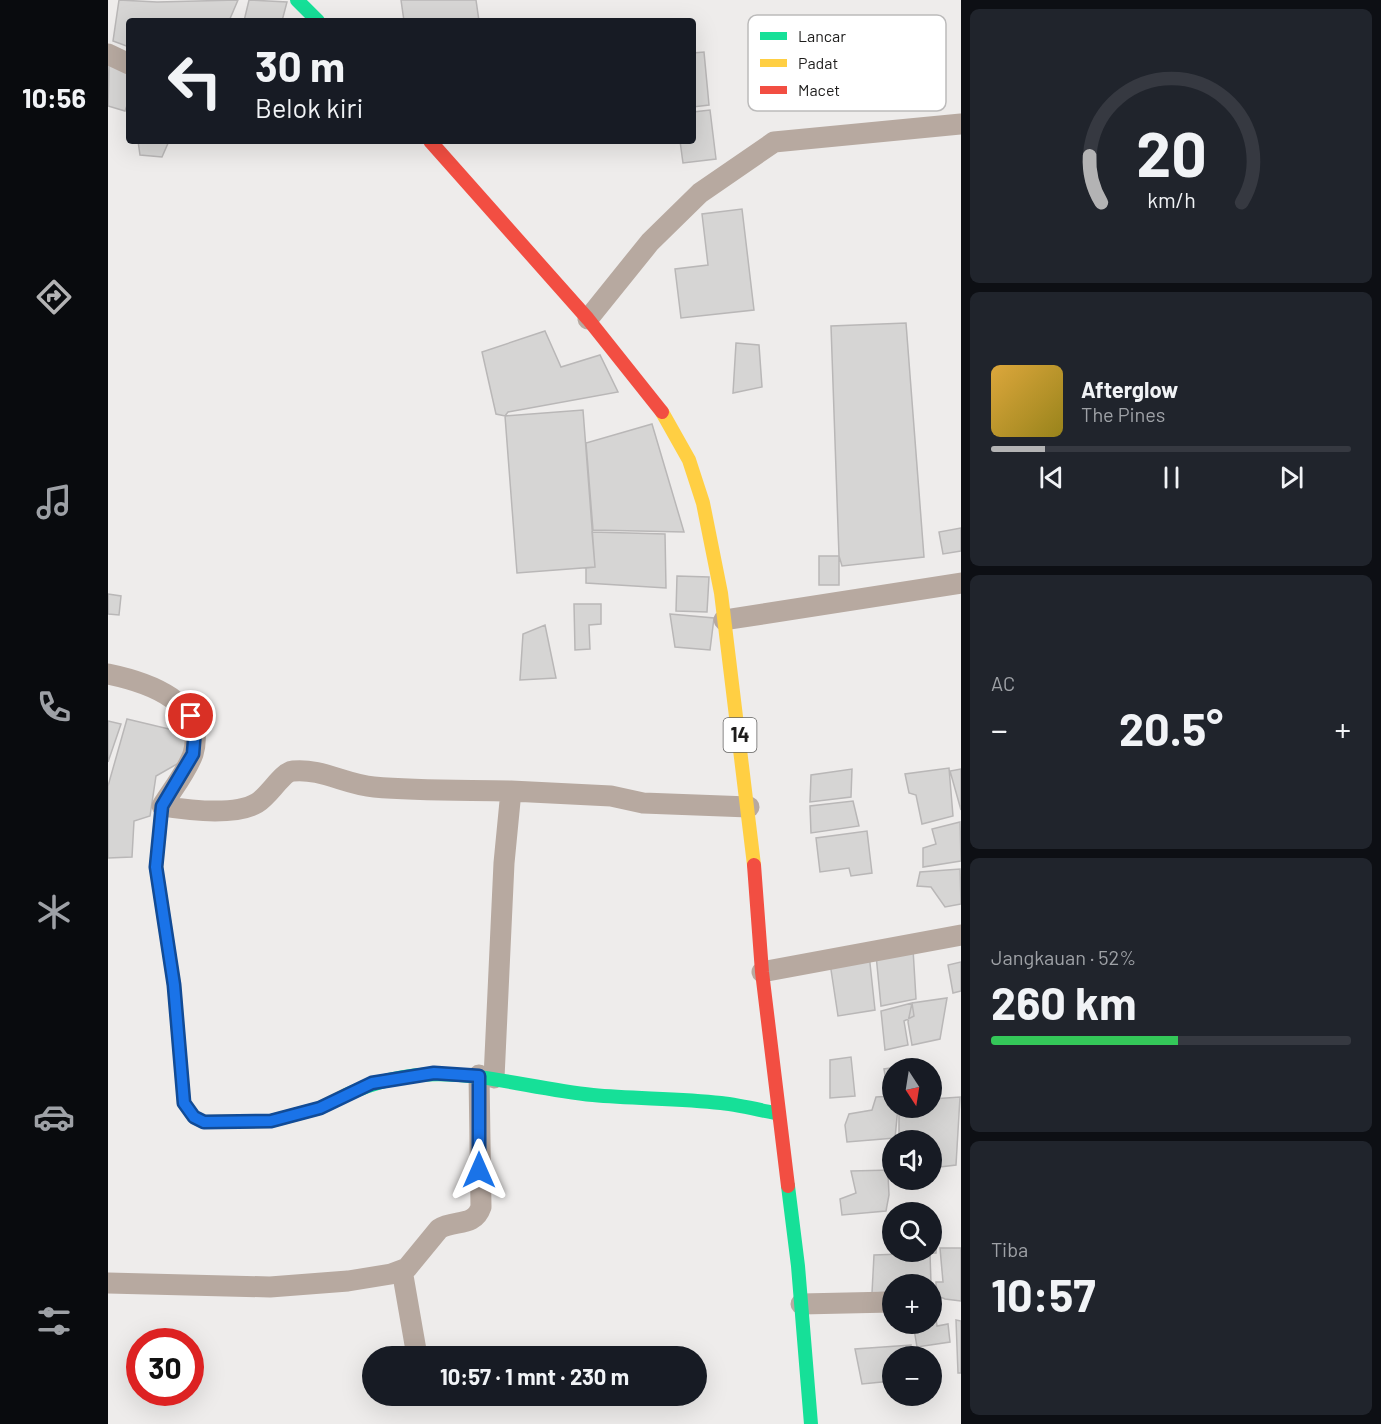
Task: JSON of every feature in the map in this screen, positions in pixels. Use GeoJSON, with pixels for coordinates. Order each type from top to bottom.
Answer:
{"type":"FeatureCollection","features":[{"type":"Feature","properties":{"kind":"main road"},"geometry":{"type":"LineString","coordinates":[[297,0],[315,18]]}},
{"type":"Feature","properties":{"kind":"main road","name":"14"},"geometry":{"type":"LineString","coordinates":[[433,144],[588,319],[663,413],[689,460],[703,503],[724,620],[749,807],[762,972],[801,1304],[811,1424]]}},
{"type":"Feature","properties":{"kind":"main road"},"geometry":{"type":"LineString","coordinates":[[162,806],[156,867],[159,900],[174,985],[184,1103],[194,1117],[204,1122],[271,1121],[320,1108],[372,1083],[434,1073],[486,1077],[591,1095],[721,1104],[779,1114]]}},
{"type":"Feature","properties":{"kind":"street"},"geometry":{"type":"LineString","coordinates":[[108,54],[126,63]]}},
{"type":"Feature","properties":{"kind":"street"},"geometry":{"type":"LineString","coordinates":[[588,319],[650,242],[700,193],[774,142],[961,124]]}},
{"type":"Feature","properties":{"kind":"street"},"geometry":{"type":"LineString","coordinates":[[724,620],[961,583]]}},
{"type":"Feature","properties":{"kind":"street"},"geometry":{"type":"LineString","coordinates":[[108,674],[137,680],[164,692],[191,716],[195,729],[193,754],[162,806],[187,810],[234,809],[255,804],[278,786],[283,775],[290,771],[317,773],[371,787],[611,796],[643,803],[749,807]]}},
{"type":"Feature","properties":{"kind":"street"},"geometry":{"type":"LineString","coordinates":[[108,1283],[282,1287],[348,1281],[402,1270],[421,1254],[439,1229],[471,1221],[478,1215],[481,1207],[486,1077],[511,791]]}},
{"type":"Feature","properties":{"kind":"street"},"geometry":{"type":"LineString","coordinates":[[762,972],[961,935]]}},
{"type":"Feature","properties":{"kind":"street"},"geometry":{"type":"LineString","coordinates":[[402,1270],[415,1346]]}},
{"type":"Feature","properties":{"kind":"street"},"geometry":{"type":"LineString","coordinates":[[801,1304],[882,1302]]}},
{"type":"Feature","properties":{"kind":"building"},"geometry":{"type":"Polygon","coordinates":[[[119,0],[157,2],[238,0],[230,18],[126,18],[126,46],[113,41],[119,0]]]}},
{"type":"Feature","properties":{"kind":"building"},"geometry":{"type":"Polygon","coordinates":[[[249,0],[287,2],[283,18],[245,18],[249,0]]]}},
{"type":"Feature","properties":{"kind":"building"},"geometry":{"type":"Polygon","coordinates":[[[401,0],[476,0],[479,18],[404,18],[401,0]]]}},
{"type":"Feature","properties":{"kind":"building"},"geometry":{"type":"Polygon","coordinates":[[[704,52],[709,105],[696,107],[696,53],[704,52]]]}},
{"type":"Feature","properties":{"kind":"building"},"geometry":{"type":"Polygon","coordinates":[[[109,64],[126,72],[126,108],[125,111],[108,106],[109,64]]]}},
{"type":"Feature","properties":{"kind":"building"},"geometry":{"type":"Polygon","coordinates":[[[710,110],[716,159],[683,163],[680,144],[696,144],[696,112],[710,110]]]}},
{"type":"Feature","properties":{"kind":"building"},"geometry":{"type":"Polygon","coordinates":[[[138,144],[168,144],[162,157],[140,155],[138,144]]]}},
{"type":"Feature","properties":{"kind":"building"},"geometry":{"type":"Polygon","coordinates":[[[742,209],[754,310],[681,318],[675,269],[708,265],[702,214],[742,209]]]}},
{"type":"Feature","properties":{"kind":"building"},"geometry":{"type":"Polygon","coordinates":[[[906,323],[924,557],[842,566],[839,556],[831,326],[906,323]]]}},
{"type":"Feature","properties":{"kind":"building"},"geometry":{"type":"Polygon","coordinates":[[[545,331],[561,367],[600,355],[618,392],[508,412],[505,416],[496,414],[482,352],[545,331]]]}},
{"type":"Feature","properties":{"kind":"building"},"geometry":{"type":"Polygon","coordinates":[[[736,343],[759,345],[762,387],[733,393],[736,343]]]}},
{"type":"Feature","properties":{"kind":"building"},"geometry":{"type":"Polygon","coordinates":[[[583,410],[595,567],[517,573],[505,416],[583,410]]]}},
{"type":"Feature","properties":{"kind":"building"},"geometry":{"type":"Polygon","coordinates":[[[652,424],[684,532],[593,530],[586,443],[652,424]]]}},
{"type":"Feature","properties":{"kind":"building"},"geometry":{"type":"Polygon","coordinates":[[[961,528],[961,551],[943,554],[939,532],[961,528]]]}},
{"type":"Feature","properties":{"kind":"building"},"geometry":{"type":"Polygon","coordinates":[[[592,532],[665,534],[666,588],[586,583],[586,568],[595,567],[592,532]]]}},
{"type":"Feature","properties":{"kind":"building"},"geometry":{"type":"Polygon","coordinates":[[[819,556],[839,556],[839,585],[819,585],[819,556]]]}},
{"type":"Feature","properties":{"kind":"building"},"geometry":{"type":"Polygon","coordinates":[[[677,576],[709,577],[707,612],[676,611],[677,576]]]}},
{"type":"Feature","properties":{"kind":"building"},"geometry":{"type":"Polygon","coordinates":[[[108,594],[121,596],[119,615],[108,614],[108,594]]]}},
{"type":"Feature","properties":{"kind":"building"},"geometry":{"type":"Polygon","coordinates":[[[574,604],[601,604],[601,624],[589,625],[590,649],[575,650],[574,604]]]}},
{"type":"Feature","properties":{"kind":"building"},"geometry":{"type":"Polygon","coordinates":[[[670,614],[714,618],[710,650],[675,647],[670,614]]]}},
{"type":"Feature","properties":{"kind":"building"},"geometry":{"type":"Polygon","coordinates":[[[545,625],[556,678],[520,680],[523,634],[545,625]]]}},
{"type":"Feature","properties":{"kind":"building"},"geometry":{"type":"Polygon","coordinates":[[[127,719],[190,734],[184,760],[156,776],[150,816],[134,821],[132,857],[108,858],[108,786],[127,719]]]}},
{"type":"Feature","properties":{"kind":"building"},"geometry":{"type":"Polygon","coordinates":[[[108,721],[121,724],[108,762],[108,721]]]}},
{"type":"Feature","properties":{"kind":"building"},"geometry":{"type":"Polygon","coordinates":[[[949,768],[953,816],[922,824],[916,795],[909,793],[905,774],[949,768]]]}},
{"type":"Feature","properties":{"kind":"building"},"geometry":{"type":"Polygon","coordinates":[[[852,769],[851,797],[810,802],[811,775],[852,769]]]}},
{"type":"Feature","properties":{"kind":"building"},"geometry":{"type":"Polygon","coordinates":[[[961,769],[961,810],[950,771],[961,769]]]}},
{"type":"Feature","properties":{"kind":"building"},"geometry":{"type":"Polygon","coordinates":[[[853,801],[859,826],[811,833],[810,806],[853,801]]]}},
{"type":"Feature","properties":{"kind":"building"},"geometry":{"type":"Polygon","coordinates":[[[960,822],[961,861],[923,867],[923,848],[936,844],[932,829],[960,822]]]}},
{"type":"Feature","properties":{"kind":"building"},"geometry":{"type":"Polygon","coordinates":[[[867,831],[872,873],[851,876],[849,868],[820,872],[816,838],[867,831]]]}},
{"type":"Feature","properties":{"kind":"building"},"geometry":{"type":"Polygon","coordinates":[[[960,869],[961,904],[945,907],[931,887],[917,886],[920,872],[960,869]]]}},
{"type":"Feature","properties":{"kind":"building"},"geometry":{"type":"Polygon","coordinates":[[[913,949],[916,999],[881,1006],[876,955],[913,949]]]}},
{"type":"Feature","properties":{"kind":"building"},"geometry":{"type":"Polygon","coordinates":[[[869,954],[875,1010],[838,1016],[830,963],[869,954]]]}},
{"type":"Feature","properties":{"kind":"building"},"geometry":{"type":"Polygon","coordinates":[[[961,962],[961,991],[953,993],[948,965],[961,962]]]}},
{"type":"Feature","properties":{"kind":"building"},"geometry":{"type":"Polygon","coordinates":[[[947,998],[940,1039],[912,1045],[908,1022],[912,1003],[947,998]]]}},
{"type":"Feature","properties":{"kind":"building"},"geometry":{"type":"Polygon","coordinates":[[[912,1003],[914,1016],[904,1021],[908,1045],[885,1050],[881,1011],[912,1003]]]}},
{"type":"Feature","properties":{"kind":"building"},"geometry":{"type":"Polygon","coordinates":[[[851,1057],[855,1096],[830,1098],[830,1060],[851,1057]]]}},
{"type":"Feature","properties":{"kind":"building"},"geometry":{"type":"Polygon","coordinates":[[[876,1097],[882,1097],[882,1118],[897,1118],[896,1130],[882,1130],[882,1139],[847,1142],[845,1125],[849,1114],[872,1110],[876,1097]]]}},
{"type":"Feature","properties":{"kind":"building"},"geometry":{"type":"Polygon","coordinates":[[[960,1097],[956,1165],[942,1167],[942,1130],[899,1130],[899,1118],[942,1118],[942,1098],[960,1097]]]}},
{"type":"Feature","properties":{"kind":"building"},"geometry":{"type":"Polygon","coordinates":[[[882,1170],[882,1190],[889,1190],[889,1195],[888,1202],[882,1202],[882,1211],[842,1215],[840,1199],[856,1193],[851,1171],[882,1170]]]}},
{"type":"Feature","properties":{"kind":"building"},"geometry":{"type":"Polygon","coordinates":[[[942,1248],[961,1248],[961,1301],[942,1298],[942,1248]]]}},
{"type":"Feature","properties":{"kind":"building"},"geometry":{"type":"Polygon","coordinates":[[[874,1255],[882,1255],[882,1262],[930,1262],[931,1274],[882,1274],[882,1292],[872,1293],[874,1255]]]}},
{"type":"Feature","properties":{"kind":"building"},"geometry":{"type":"Polygon","coordinates":[[[956,1320],[961,1321],[961,1373],[958,1373],[956,1320]]]}},
{"type":"Feature","properties":{"kind":"building"},"geometry":{"type":"Polygon","coordinates":[[[948,1324],[950,1342],[917,1346],[915,1334],[942,1334],[942,1325],[948,1324]]]}},
{"type":"Feature","properties":{"kind":"building"},"geometry":{"type":"Polygon","coordinates":[[[882,1347],[882,1382],[862,1384],[855,1349],[882,1347]]]}},
{"type":"Feature","properties":{"kind":"traffic: fast"},"geometry":{"type":"LineString","coordinates":[[297,0],[315,18]]}},
{"type":"Feature","properties":{"kind":"traffic: fast"},"geometry":{"type":"LineString","coordinates":[[346,1095],[378,1083],[409,1076],[440,1074],[499,1080],[593,1095],[721,1103],[779,1114]]}},
{"type":"Feature","properties":{"kind":"traffic: fast"},"geometry":{"type":"LineString","coordinates":[[788,1186],[798,1266],[811,1424]]}},
{"type":"Feature","properties":{"kind":"traffic: slow"},"geometry":{"type":"LineString","coordinates":[[662,412],[689,460],[703,503],[721,593],[754,865]]}},
{"type":"Feature","properties":{"kind":"traffic: slow"},"geometry":{"type":"LineString","coordinates":[[162,806],[156,867],[174,985],[184,1103],[194,1117],[204,1122],[271,1121],[320,1108],[346,1095]]}},
{"type":"Feature","properties":{"kind":"traffic: jam"},"geometry":{"type":"LineString","coordinates":[[433,144],[588,319],[662,412]]}},
{"type":"Feature","properties":{"kind":"traffic: jam"},"geometry":{"type":"LineString","coordinates":[[754,865],[762,972],[788,1186]]}},
{"type":"Feature","properties":{"kind":"route"},"geometry":{"type":"LineString","coordinates":[[191,716],[195,729],[193,754],[162,806],[156,867],[159,900],[167,933],[174,985],[184,1103],[194,1117],[204,1122],[271,1121],[320,1108],[372,1083],[434,1073],[479,1076],[479,1170]]}}]}
